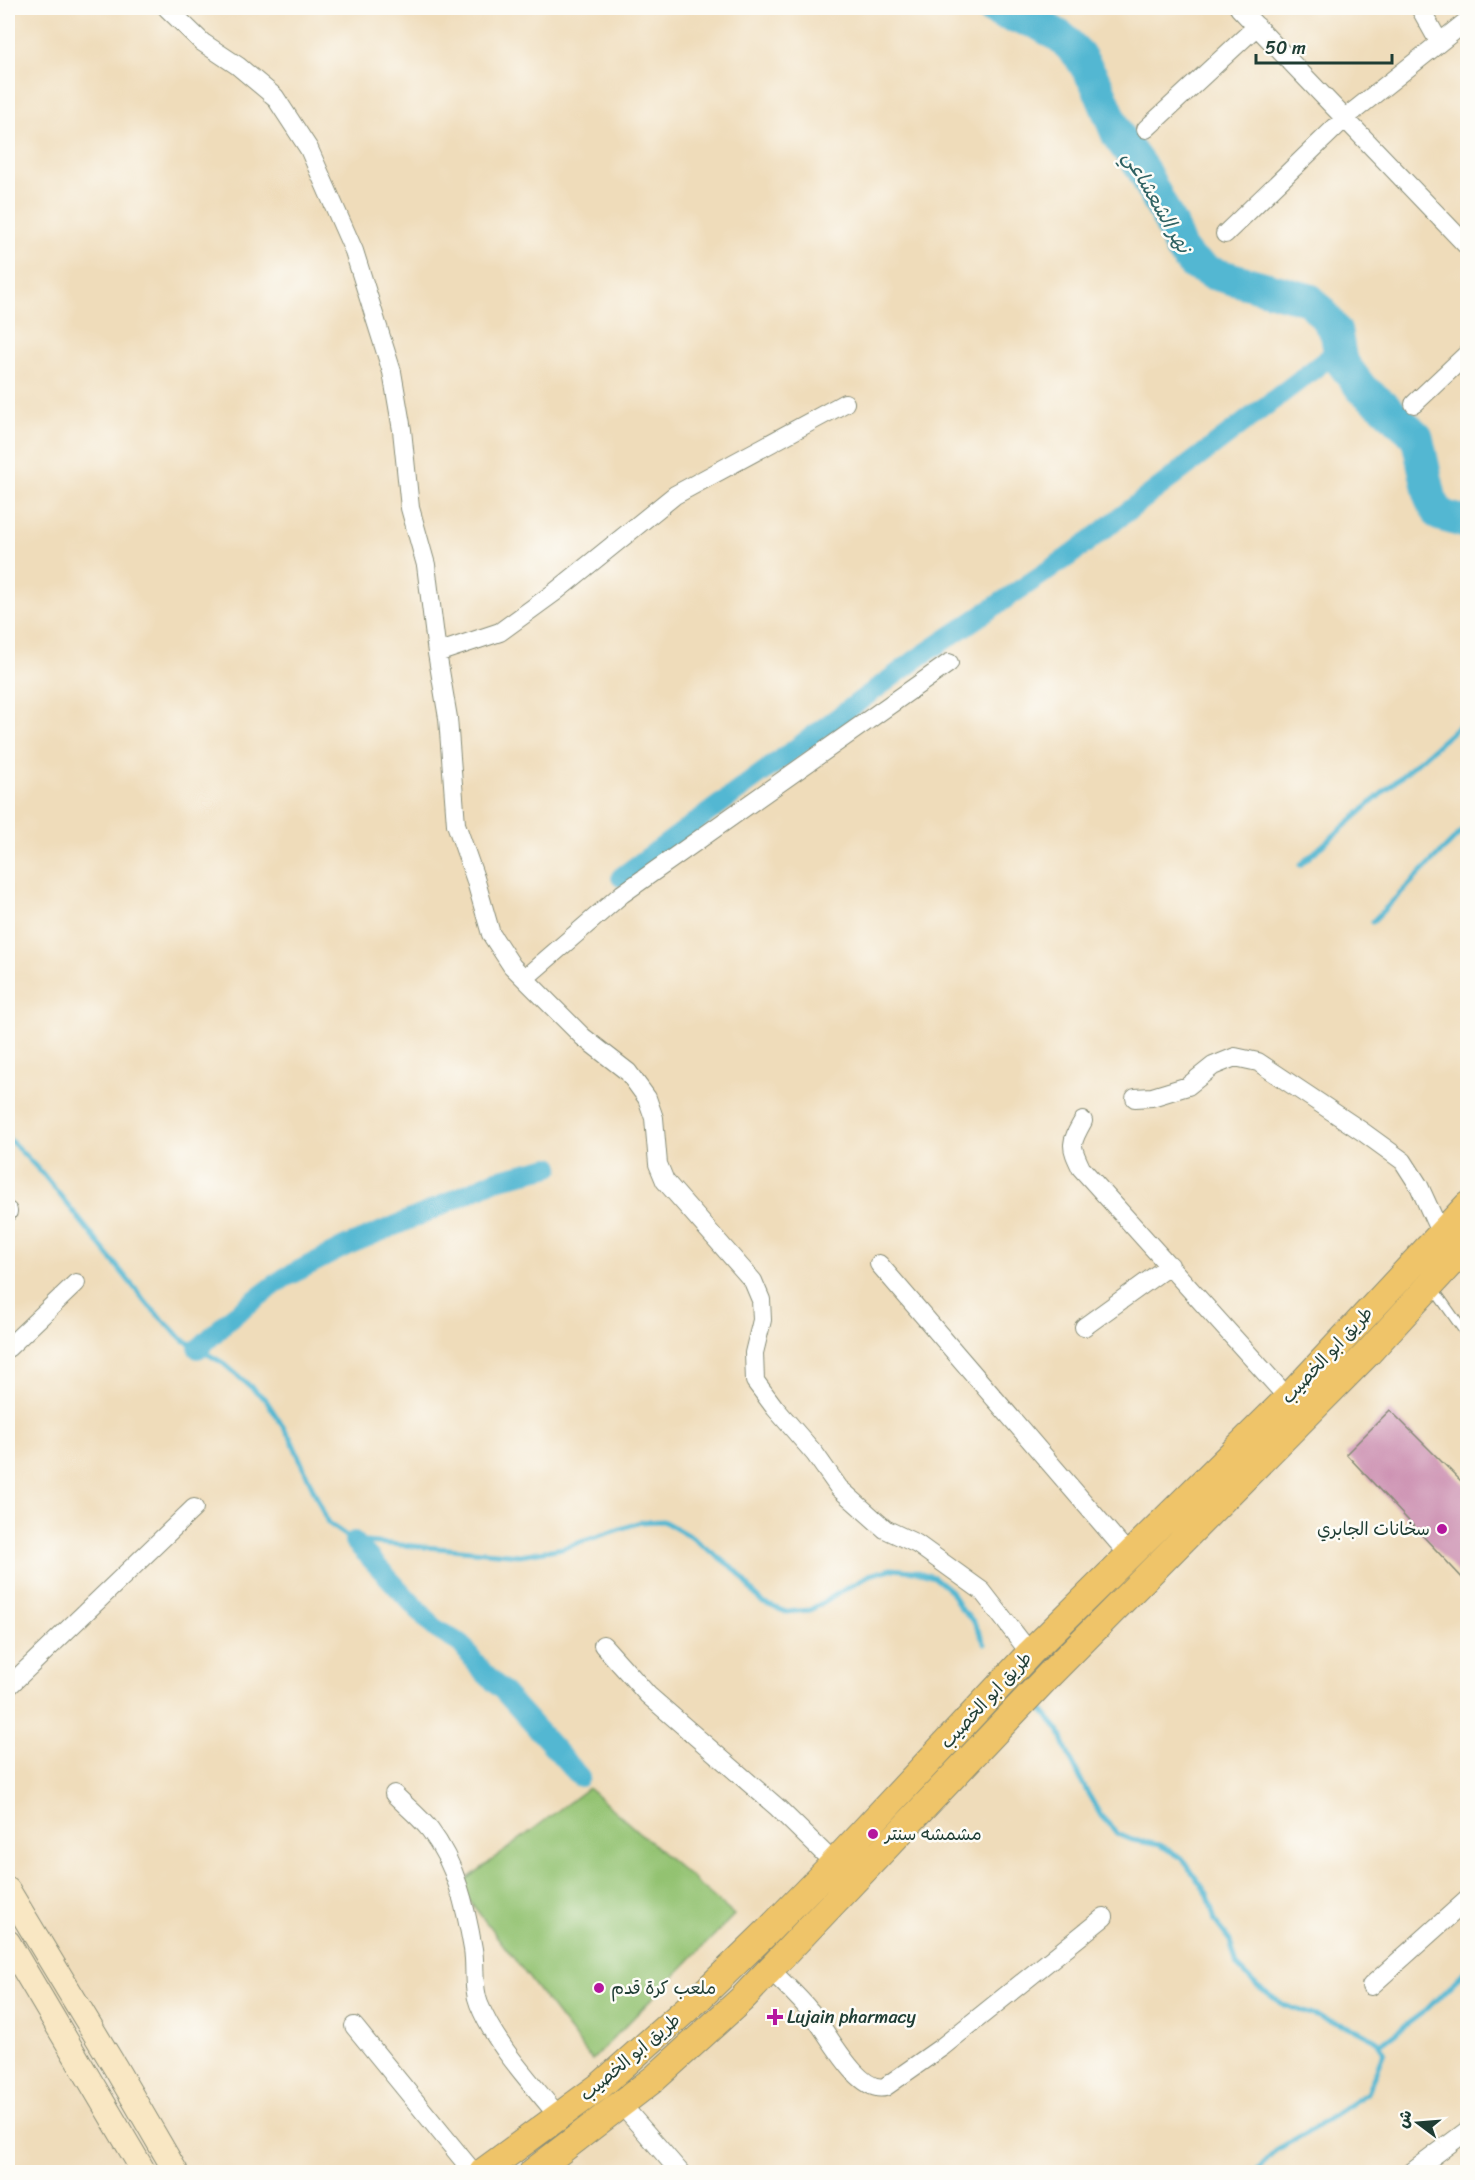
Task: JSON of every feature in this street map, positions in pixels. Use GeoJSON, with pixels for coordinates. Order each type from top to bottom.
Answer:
{"type":"FeatureCollection","features":[{"type":"Feature","properties":{"kind":"main road","name":"طريق ابو الخصيب"},"geometry":{"type":"LineString","coordinates":[[483,2172],[600,2086],[698,1999],[834,1863],[1030,1653],[1288,1398],[1467,1205]]}},
{"type":"Feature","properties":{"kind":"main road","name":"طريق ابو الخصيب"},"geometry":{"type":"LineString","coordinates":[[533,2172],[654,2078],[771,1970],[1049,1675],[1368,1353],[1467,1244]]}},
{"type":"Feature","properties":{"kind":"main road"},"geometry":{"type":"LineString","coordinates":[[8,1890],[176,2172]]}},
{"type":"Feature","properties":{"kind":"main road"},"geometry":{"type":"LineString","coordinates":[[8,1942],[144,2172]]}},
{"type":"Feature","properties":{"kind":"main road"},"geometry":{"type":"LineString","coordinates":[[698,1999],[717,2021]]}},
{"type":"Feature","properties":{"kind":"street"},"geometry":{"type":"LineString","coordinates":[[167,8],[202,42],[238,66],[275,97],[309,149],[354,251],[392,372],[402,430],[410,508],[426,565],[436,653],[448,718],[456,824],[491,934],[512,966],[583,1037],[628,1072],[647,1098],[654,1118],[658,1164],[665,1181],[753,1281],[761,1300],[762,1320],[754,1353],[755,1381],[775,1408],[815,1454],[839,1488],[885,1529],[917,1544],[982,1591],[1030,1653]]}},
{"type":"Feature","properties":{"kind":"street"},"geometry":{"type":"LineString","coordinates":[[1239,8],[1467,247]]}},
{"type":"Feature","properties":{"kind":"street"},"geometry":{"type":"LineString","coordinates":[[1420,8],[1439,42]]}},
{"type":"Feature","properties":{"kind":"street"},"geometry":{"type":"LineString","coordinates":[[1225,234],[1345,118],[1467,20]]}},
{"type":"Feature","properties":{"kind":"street"},"geometry":{"type":"LineString","coordinates":[[1146,129],[1257,26]]}},
{"type":"Feature","properties":{"kind":"street"},"geometry":{"type":"LineString","coordinates":[[1414,404],[1467,353]]}},
{"type":"Feature","properties":{"kind":"street"},"geometry":{"type":"LineString","coordinates":[[436,653],[500,632],[555,592],[675,495],[845,403]]}},
{"type":"Feature","properties":{"kind":"street"},"geometry":{"type":"LineString","coordinates":[[525,978],[622,894],[950,663]]}},
{"type":"Feature","properties":{"kind":"street"},"geometry":{"type":"LineString","coordinates":[[1135,1098],[1152,1097],[1188,1086],[1213,1066],[1235,1058],[1258,1062],[1403,1161],[1419,1186],[1440,1232]]}},
{"type":"Feature","properties":{"kind":"street"},"geometry":{"type":"LineString","coordinates":[[1083,1121],[1074,1137],[1071,1149],[1081,1168],[1288,1398]]}},
{"type":"Feature","properties":{"kind":"street"},"geometry":{"type":"LineString","coordinates":[[879,1263],[1128,1555]]}},
{"type":"Feature","properties":{"kind":"street"},"geometry":{"type":"LineString","coordinates":[[1084,1327],[1170,1265]]}},
{"type":"Feature","properties":{"kind":"street"},"geometry":{"type":"LineString","coordinates":[[8,1348],[76,1283]]}},
{"type":"Feature","properties":{"kind":"street"},"geometry":{"type":"LineString","coordinates":[[8,1687],[194,1508]]}},
{"type":"Feature","properties":{"kind":"street"},"geometry":{"type":"LineString","coordinates":[[603,1645],[648,1695],[778,1808],[834,1863]]}},
{"type":"Feature","properties":{"kind":"street"},"geometry":{"type":"LineString","coordinates":[[394,1794],[429,1828],[447,1856],[468,1920],[476,1966],[475,1987],[478,2003],[502,2045],[558,2116]]}},
{"type":"Feature","properties":{"kind":"street"},"geometry":{"type":"LineString","coordinates":[[1371,1986],[1467,1899]]}},
{"type":"Feature","properties":{"kind":"street"},"geometry":{"type":"LineString","coordinates":[[771,1970],[811,2012],[850,2067],[869,2086],[879,2089],[942,2047],[1104,1917]]}},
{"type":"Feature","properties":{"kind":"street"},"geometry":{"type":"LineString","coordinates":[[354,2026],[473,2172]]}},
{"type":"Feature","properties":{"kind":"street"},"geometry":{"type":"LineString","coordinates":[[621,2104],[680,2172]]}},
{"type":"Feature","properties":{"kind":"street"},"geometry":{"type":"LineString","coordinates":[[1412,2172],[1467,2130]]}},
{"type":"Feature","properties":{"kind":"lane"},"geometry":{"type":"LineString","coordinates":[[1431,1285],[1467,1337]]}},
{"type":"Feature","properties":{"kind":"green space","name":"ملعب كرة قدم"},"geometry":{"type":"Polygon","coordinates":[[[588,1788],[734,1915],[592,2060],[458,1886],[588,1788]]]}},
{"type":"Feature","properties":{"kind":"building","name":"سخانات الجابري"},"geometry":{"type":"Polygon","coordinates":[[[1390,1410],[1467,1487],[1467,1583],[1346,1454],[1390,1410]]]}},
{"type":"Feature","properties":{"kind":"waterway","name":"نهر الشعشاعي"},"geometry":{"type":"LineString","coordinates":[[992,8],[1037,23],[1061,37],[1079,55],[1097,85],[1118,136],[1143,170],[1180,248],[1192,263],[1211,273],[1310,300],[1323,314],[1336,332],[1341,361],[1362,389],[1417,437],[1431,500],[1440,515],[1468,523]]}},
{"type":"Feature","properties":{"kind":"waterway"},"geometry":{"type":"LineString","coordinates":[[621,877],[918,658],[1068,557],[1339,350]]}},
{"type":"Feature","properties":{"kind":"waterway"},"geometry":{"type":"LineString","coordinates":[[1300,865],[1468,718]]}},
{"type":"Feature","properties":{"kind":"waterway"},"geometry":{"type":"LineString","coordinates":[[1372,922],[1468,825]]}},
{"type":"Feature","properties":{"kind":"waterway"},"geometry":{"type":"LineString","coordinates":[[8,1138],[43,1174],[149,1306],[182,1339],[223,1363],[266,1400],[291,1439],[328,1523],[354,1541],[520,1555],[563,1548],[641,1522],[663,1521],[691,1537],[736,1570],[761,1602],[786,1612],[810,1610],[869,1575],[891,1569],[914,1571],[934,1577],[951,1591],[960,1608],[974,1622],[985,1644]]}},
{"type":"Feature","properties":{"kind":"waterway"},"geometry":{"type":"LineString","coordinates":[[198,1349],[233,1316],[284,1278],[346,1246],[496,1180],[550,1167]]}},
{"type":"Feature","properties":{"kind":"waterway"},"geometry":{"type":"LineString","coordinates":[[354,1541],[436,1629],[461,1644],[482,1671],[580,1777]]}},
{"type":"Feature","properties":{"kind":"waterway"},"geometry":{"type":"LineString","coordinates":[[1037,1704],[1059,1730],[1069,1756],[1101,1816],[1118,1834],[1132,1840],[1160,1845],[1182,1858],[1208,1895],[1215,1921],[1230,1941],[1237,1966],[1258,1987],[1284,2005],[1357,2030],[1376,2040],[1384,2052],[1367,2093],[1276,2150],[1256,2172]]}},
{"type":"Feature","properties":{"kind":"waterway"},"geometry":{"type":"LineString","coordinates":[[1379,2045],[1426,2010],[1468,1968]]}},
{"type":"Feature","properties":{"kind":"place","name":"سخانات الجابري"},"geometry":{"type":"Point","coordinates":[1442,1529]}},
{"type":"Feature","properties":{"kind":"place","name":"مشمشه سنتر"},"geometry":{"type":"Point","coordinates":[873,1834]}},
{"type":"Feature","properties":{"kind":"place","name":"ملعب كرة قدم"},"geometry":{"type":"Point","coordinates":[599,1988]}},
{"type":"Feature","properties":{"kind":"place","name":"Lujain pharmacy"},"geometry":{"type":"Point","coordinates":[775,2017]}}]}
